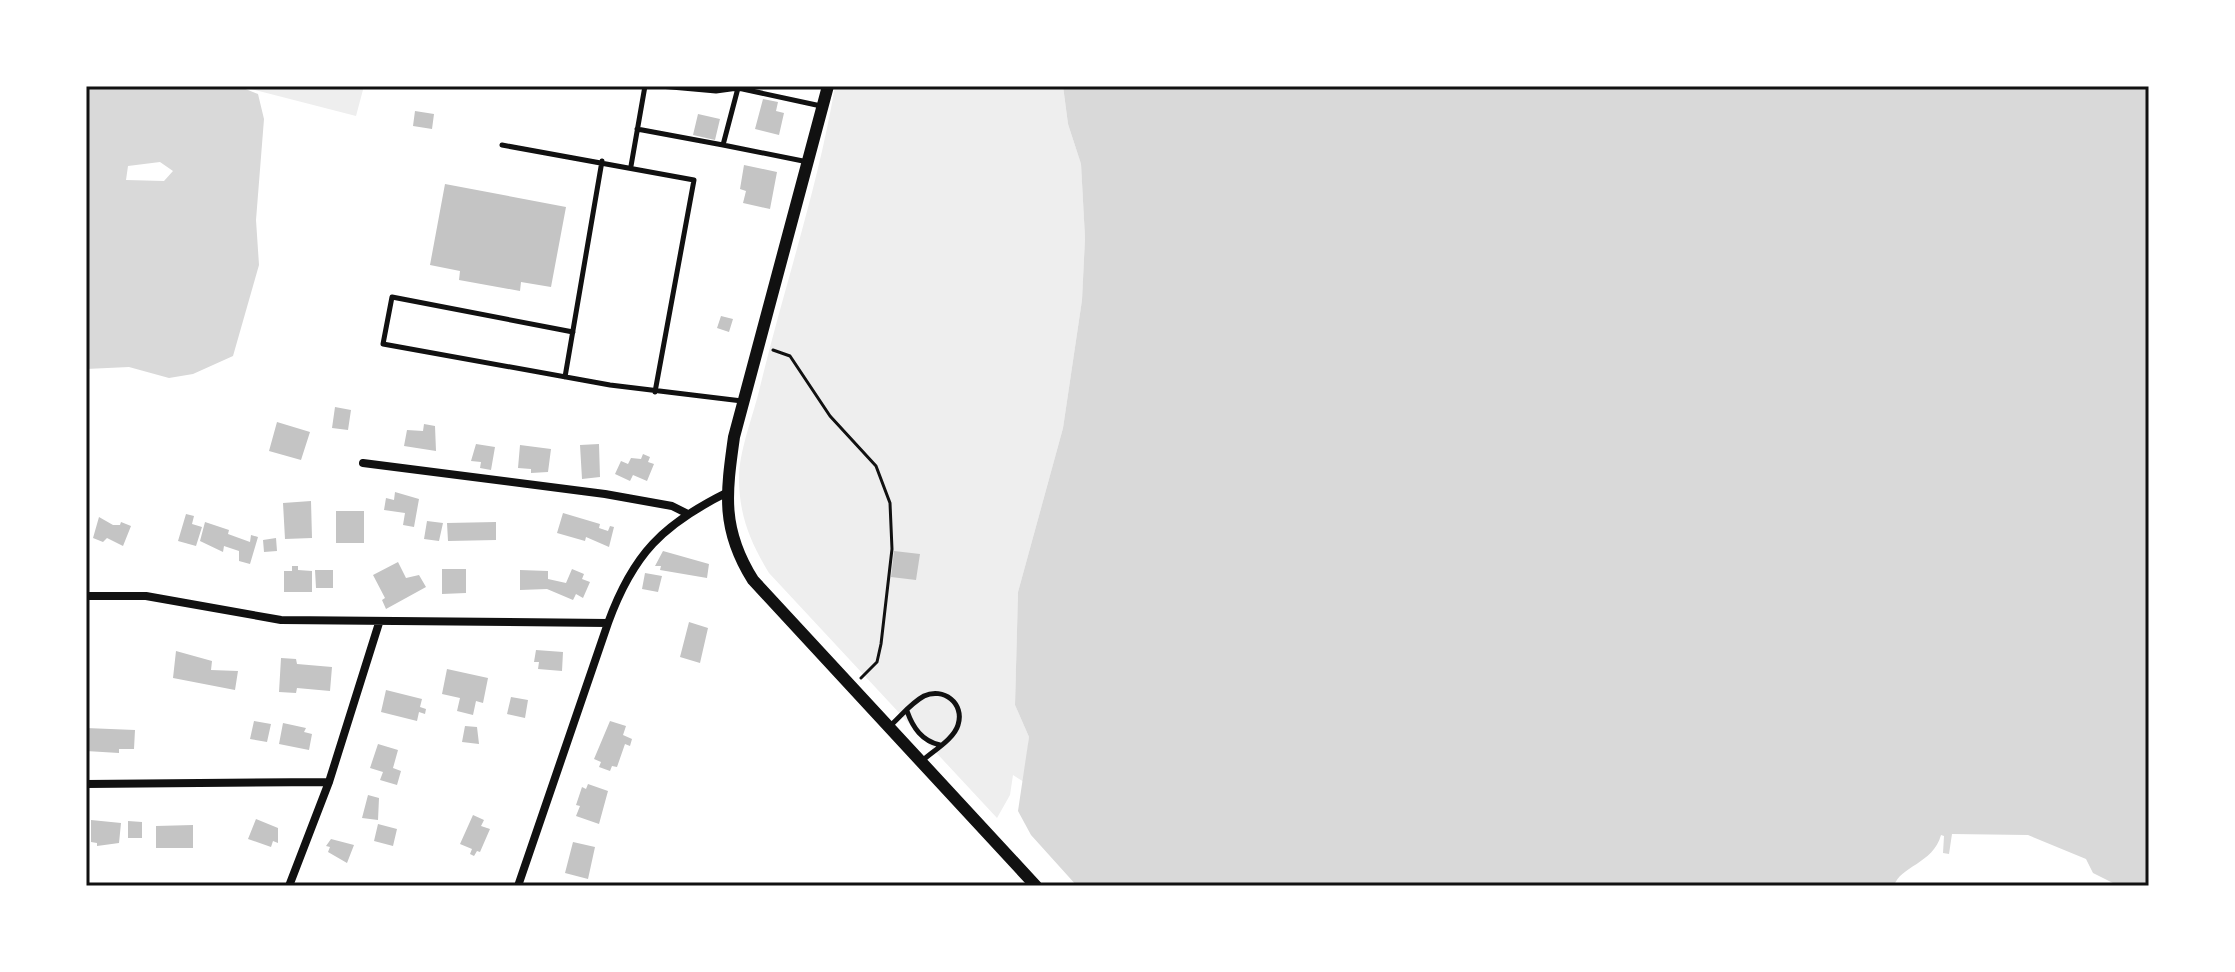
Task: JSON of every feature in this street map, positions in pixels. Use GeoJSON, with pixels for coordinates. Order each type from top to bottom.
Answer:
{"type":"FeatureCollection","features":[{"type":"Feature","properties":{"kind":"street"},"geometry":{"type":"LineString","coordinates":[[828,86],[734,437],[728,492],[730,538],[753,580],[1036,886]]}},
{"type":"Feature","properties":{"kind":"street"},"geometry":{"type":"LineString","coordinates":[[363,463],[605,494],[672,506],[686,513]]}},
{"type":"Feature","properties":{"kind":"street"},"geometry":{"type":"LineString","coordinates":[[518,886],[621,586],[651,542],[686,513],[728,492]]}},
{"type":"Feature","properties":{"kind":"street"},"geometry":{"type":"LineString","coordinates":[[86,596],[146,596],[281,620],[608,623]]}},
{"type":"Feature","properties":{"kind":"street"},"geometry":{"type":"LineString","coordinates":[[289,886],[329,782],[379,623]]}},
{"type":"Feature","properties":{"kind":"street"},"geometry":{"type":"LineString","coordinates":[[86,784],[329,782]]}},
{"type":"Feature","properties":{"kind":"lane"},"geometry":{"type":"LineString","coordinates":[[631,166],[645,86]]}},
{"type":"Feature","properties":{"kind":"lane"},"geometry":{"type":"LineString","coordinates":[[660,86],[716,91],[738,88],[824,106]]}},
{"type":"Feature","properties":{"kind":"lane"},"geometry":{"type":"LineString","coordinates":[[723,145],[738,88]]}},
{"type":"Feature","properties":{"kind":"lane"},"geometry":{"type":"LineString","coordinates":[[637,129],[809,162]]}},
{"type":"Feature","properties":{"kind":"lane"},"geometry":{"type":"LineString","coordinates":[[502,145],[631,166],[694,180],[655,392]]}},
{"type":"Feature","properties":{"kind":"lane"},"geometry":{"type":"LineString","coordinates":[[565,378],[602,161]]}},
{"type":"Feature","properties":{"kind":"lane"},"geometry":{"type":"LineString","coordinates":[[573,332],[392,297],[383,344],[565,378],[743,401]]}},
{"type":"Feature","properties":{"kind":"lane"},"geometry":{"type":"LineString","coordinates":[[890,726],[927,694],[941,693],[953,700],[959,710],[958,725],[922,761]]}},
{"type":"Feature","properties":{"kind":"lane"},"geometry":{"type":"LineString","coordinates":[[907,711],[917,732],[930,743],[940,745]]}},
{"type":"Feature","properties":{"kind":"path"},"geometry":{"type":"LineString","coordinates":[[758,346],[790,356],[830,416],[876,466],[890,503],[892,549],[881,644],[877,662],[853,685]]}},
{"type":"Feature","properties":{"kind":"shaded area"},"geometry":{"type":"Polygon","coordinates":[[[86,86],[238,86],[258,94],[264,119],[256,220],[259,265],[233,356],[193,374],[169,378],[129,367],[86,369],[86,86]],[[160,162],[128,166],[126,180],[164,181],[173,171],[160,162]]]}},
{"type":"Feature","properties":{"kind":"shaded area"},"geometry":{"type":"Polygon","coordinates":[[[239,86],[364,86],[356,116],[239,86]]]}},
{"type":"Feature","properties":{"kind":"shaded area"},"geometry":{"type":"Polygon","coordinates":[[[835,86],[1063,86],[1068,124],[1081,164],[1085,238],[1082,300],[1063,428],[1018,592],[1015,705],[1029,737],[1024,782],[1013,775],[1010,795],[997,818],[769,573],[744,519],[739,482],[743,447],[810,200],[835,86]]]}},
{"type":"Feature","properties":{"kind":"shaded area"},"geometry":{"type":"Polygon","coordinates":[[[1063,86],[2149,86],[2149,879],[2142,886],[2113,883],[2093,873],[2086,859],[2028,835],[1952,834],[1949,854],[1943,853],[1944,836],[1941,835],[1931,852],[1897,879],[1894,886],[1077,886],[1031,835],[1018,811],[1029,737],[1015,705],[1018,592],[1063,428],[1082,300],[1085,238],[1081,164],[1068,124],[1063,86]]]}},
{"type":"Feature","properties":{"kind":"building"},"geometry":{"type":"Polygon","coordinates":[[[763,99],[778,102],[776,111],[784,113],[779,135],[755,129],[763,99]]]}},
{"type":"Feature","properties":{"kind":"building"},"geometry":{"type":"Polygon","coordinates":[[[415,111],[434,114],[432,129],[413,126],[415,111]]]}},
{"type":"Feature","properties":{"kind":"building"},"geometry":{"type":"Polygon","coordinates":[[[698,114],[720,119],[715,140],[693,135],[698,114]]]}},
{"type":"Feature","properties":{"kind":"building"},"geometry":{"type":"Polygon","coordinates":[[[744,165],[777,172],[770,209],[743,203],[746,191],[740,189],[744,165]]]}},
{"type":"Feature","properties":{"kind":"building"},"geometry":{"type":"Polygon","coordinates":[[[445,184],[566,207],[551,287],[521,282],[520,291],[459,280],[460,271],[430,265],[445,184]]]}},
{"type":"Feature","properties":{"kind":"building"},"geometry":{"type":"Polygon","coordinates":[[[721,316],[733,319],[729,332],[717,328],[721,316]]]}},
{"type":"Feature","properties":{"kind":"building"},"geometry":{"type":"Polygon","coordinates":[[[335,407],[351,410],[348,430],[332,428],[335,407]]]}},
{"type":"Feature","properties":{"kind":"building"},"geometry":{"type":"Polygon","coordinates":[[[277,422],[310,432],[301,460],[269,451],[277,422]]]}},
{"type":"Feature","properties":{"kind":"building"},"geometry":{"type":"Polygon","coordinates":[[[424,424],[435,426],[436,451],[404,446],[407,430],[423,431],[424,424]]]}},
{"type":"Feature","properties":{"kind":"building"},"geometry":{"type":"Polygon","coordinates":[[[476,444],[495,447],[491,470],[480,468],[481,462],[471,461],[476,444]]]}},
{"type":"Feature","properties":{"kind":"building"},"geometry":{"type":"Polygon","coordinates":[[[599,444],[600,477],[582,479],[580,445],[599,444]]]}},
{"type":"Feature","properties":{"kind":"building"},"geometry":{"type":"Polygon","coordinates":[[[520,445],[551,449],[548,472],[531,473],[531,469],[518,468],[520,445]]]}},
{"type":"Feature","properties":{"kind":"building"},"geometry":{"type":"Polygon","coordinates":[[[643,454],[650,457],[648,462],[654,464],[647,481],[633,475],[630,481],[615,474],[621,461],[628,464],[631,458],[641,459],[643,454]]]}},
{"type":"Feature","properties":{"kind":"building"},"geometry":{"type":"Polygon","coordinates":[[[395,492],[419,499],[414,527],[403,525],[405,513],[384,510],[386,498],[394,500],[395,492]]]}},
{"type":"Feature","properties":{"kind":"building"},"geometry":{"type":"Polygon","coordinates":[[[311,501],[312,538],[285,539],[283,503],[311,501]]]}},
{"type":"Feature","properties":{"kind":"building"},"geometry":{"type":"Polygon","coordinates":[[[336,511],[364,511],[364,543],[336,543],[336,511]]]}},
{"type":"Feature","properties":{"kind":"building"},"geometry":{"type":"Polygon","coordinates":[[[563,513],[600,524],[599,528],[608,531],[610,526],[614,527],[609,547],[586,537],[585,541],[557,533],[563,513]]]}},
{"type":"Feature","properties":{"kind":"building"},"geometry":{"type":"Polygon","coordinates":[[[186,514],[194,516],[192,524],[202,527],[196,546],[178,541],[186,514]]]}},
{"type":"Feature","properties":{"kind":"building"},"geometry":{"type":"Polygon","coordinates":[[[99,517],[113,525],[120,525],[121,522],[131,526],[123,546],[107,538],[103,542],[93,538],[99,517]]]}},
{"type":"Feature","properties":{"kind":"building"},"geometry":{"type":"Polygon","coordinates":[[[427,521],[443,523],[439,541],[424,539],[427,521]]]}},
{"type":"Feature","properties":{"kind":"building"},"geometry":{"type":"Polygon","coordinates":[[[205,522],[229,530],[228,534],[250,542],[251,535],[258,537],[250,564],[239,561],[239,551],[224,546],[223,552],[200,541],[205,522]]]}},
{"type":"Feature","properties":{"kind":"building"},"geometry":{"type":"Polygon","coordinates":[[[496,522],[496,540],[448,541],[447,523],[496,522]]]}},
{"type":"Feature","properties":{"kind":"building"},"geometry":{"type":"Polygon","coordinates":[[[276,538],[277,551],[264,552],[263,540],[276,538]]]}},
{"type":"Feature","properties":{"kind":"building"},"geometry":{"type":"Polygon","coordinates":[[[663,551],[709,564],[707,578],[660,570],[661,566],[655,566],[663,551]]]}},
{"type":"Feature","properties":{"kind":"building"},"geometry":{"type":"Polygon","coordinates":[[[894,551],[920,554],[916,580],[891,577],[894,551]]]}},
{"type":"Feature","properties":{"kind":"building"},"geometry":{"type":"Polygon","coordinates":[[[398,562],[406,578],[419,575],[426,587],[386,609],[382,600],[385,598],[373,575],[398,562]]]}},
{"type":"Feature","properties":{"kind":"building"},"geometry":{"type":"Polygon","coordinates":[[[292,566],[298,566],[298,570],[312,571],[312,592],[284,592],[284,571],[292,571],[292,566]]]}},
{"type":"Feature","properties":{"kind":"building"},"geometry":{"type":"Polygon","coordinates":[[[442,569],[466,569],[466,593],[442,594],[442,569]]]}},
{"type":"Feature","properties":{"kind":"building"},"geometry":{"type":"Polygon","coordinates":[[[572,569],[584,574],[582,579],[590,582],[583,598],[576,594],[573,600],[547,589],[520,590],[520,570],[548,571],[548,579],[566,583],[572,569]]]}},
{"type":"Feature","properties":{"kind":"building"},"geometry":{"type":"Polygon","coordinates":[[[315,570],[333,570],[333,588],[316,588],[315,570]]]}},
{"type":"Feature","properties":{"kind":"building"},"geometry":{"type":"Polygon","coordinates":[[[645,573],[662,576],[658,592],[642,589],[645,573]]]}},
{"type":"Feature","properties":{"kind":"building"},"geometry":{"type":"Polygon","coordinates":[[[689,622],[708,628],[700,663],[680,657],[689,622]]]}},
{"type":"Feature","properties":{"kind":"building"},"geometry":{"type":"Polygon","coordinates":[[[536,650],[563,652],[562,671],[538,669],[539,662],[534,662],[536,650]]]}},
{"type":"Feature","properties":{"kind":"building"},"geometry":{"type":"Polygon","coordinates":[[[176,651],[212,661],[211,670],[238,671],[235,690],[173,678],[176,651]]]}},
{"type":"Feature","properties":{"kind":"building"},"geometry":{"type":"Polygon","coordinates":[[[281,658],[296,659],[297,664],[332,667],[330,691],[297,688],[296,693],[279,692],[281,658]]]}},
{"type":"Feature","properties":{"kind":"building"},"geometry":{"type":"Polygon","coordinates":[[[447,669],[488,678],[483,703],[476,701],[473,715],[457,711],[460,698],[442,694],[447,669]]]}},
{"type":"Feature","properties":{"kind":"building"},"geometry":{"type":"Polygon","coordinates":[[[386,690],[422,699],[420,707],[426,709],[425,714],[419,712],[417,721],[381,712],[386,690]]]}},
{"type":"Feature","properties":{"kind":"building"},"geometry":{"type":"Polygon","coordinates":[[[511,697],[528,700],[525,718],[507,714],[511,697]]]}},
{"type":"Feature","properties":{"kind":"building"},"geometry":{"type":"Polygon","coordinates":[[[254,721],[271,724],[267,742],[250,739],[254,721]]]}},
{"type":"Feature","properties":{"kind":"building"},"geometry":{"type":"Polygon","coordinates":[[[610,721],[626,726],[623,735],[632,739],[630,746],[625,744],[617,767],[612,766],[610,771],[599,767],[601,762],[594,759],[610,721]]]}},
{"type":"Feature","properties":{"kind":"building"},"geometry":{"type":"Polygon","coordinates":[[[283,723],[306,728],[304,732],[312,734],[309,750],[279,744],[283,723]]]}},
{"type":"Feature","properties":{"kind":"building"},"geometry":{"type":"Polygon","coordinates":[[[465,726],[477,727],[479,744],[462,742],[465,726]]]}},
{"type":"Feature","properties":{"kind":"building"},"geometry":{"type":"Polygon","coordinates":[[[86,728],[135,730],[134,749],[119,749],[119,753],[86,751],[86,728]]]}},
{"type":"Feature","properties":{"kind":"building"},"geometry":{"type":"Polygon","coordinates":[[[378,744],[398,750],[393,768],[401,771],[397,785],[380,780],[383,772],[370,768],[378,744]]]}},
{"type":"Feature","properties":{"kind":"building"},"geometry":{"type":"Polygon","coordinates":[[[588,784],[608,791],[599,824],[576,816],[582,787],[586,789],[588,784]]]}},
{"type":"Feature","properties":{"kind":"building"},"geometry":{"type":"Polygon","coordinates":[[[368,795],[379,798],[378,820],[362,818],[368,795]]]}},
{"type":"Feature","properties":{"kind":"building"},"geometry":{"type":"Polygon","coordinates":[[[473,815],[484,820],[481,826],[490,829],[480,852],[477,851],[474,856],[470,854],[472,849],[460,844],[473,815]]]}},
{"type":"Feature","properties":{"kind":"building"},"geometry":{"type":"Polygon","coordinates":[[[256,819],[278,828],[278,843],[273,841],[271,847],[248,839],[256,819]]]}},
{"type":"Feature","properties":{"kind":"building"},"geometry":{"type":"Polygon","coordinates":[[[91,820],[121,823],[119,843],[97,846],[97,843],[91,842],[91,820]]]}},
{"type":"Feature","properties":{"kind":"building"},"geometry":{"type":"Polygon","coordinates":[[[128,821],[142,822],[142,838],[128,838],[128,821]]]}},
{"type":"Feature","properties":{"kind":"building"},"geometry":{"type":"Polygon","coordinates":[[[378,824],[397,829],[393,846],[374,841],[378,824]]]}},
{"type":"Feature","properties":{"kind":"building"},"geometry":{"type":"Polygon","coordinates":[[[193,825],[193,848],[156,848],[156,826],[193,825]]]}},
{"type":"Feature","properties":{"kind":"building"},"geometry":{"type":"Polygon","coordinates":[[[331,839],[354,845],[347,863],[328,852],[330,847],[326,846],[331,839]]]}},
{"type":"Feature","properties":{"kind":"building"},"geometry":{"type":"Polygon","coordinates":[[[573,842],[595,847],[588,879],[565,873],[573,842]]]}}]}
